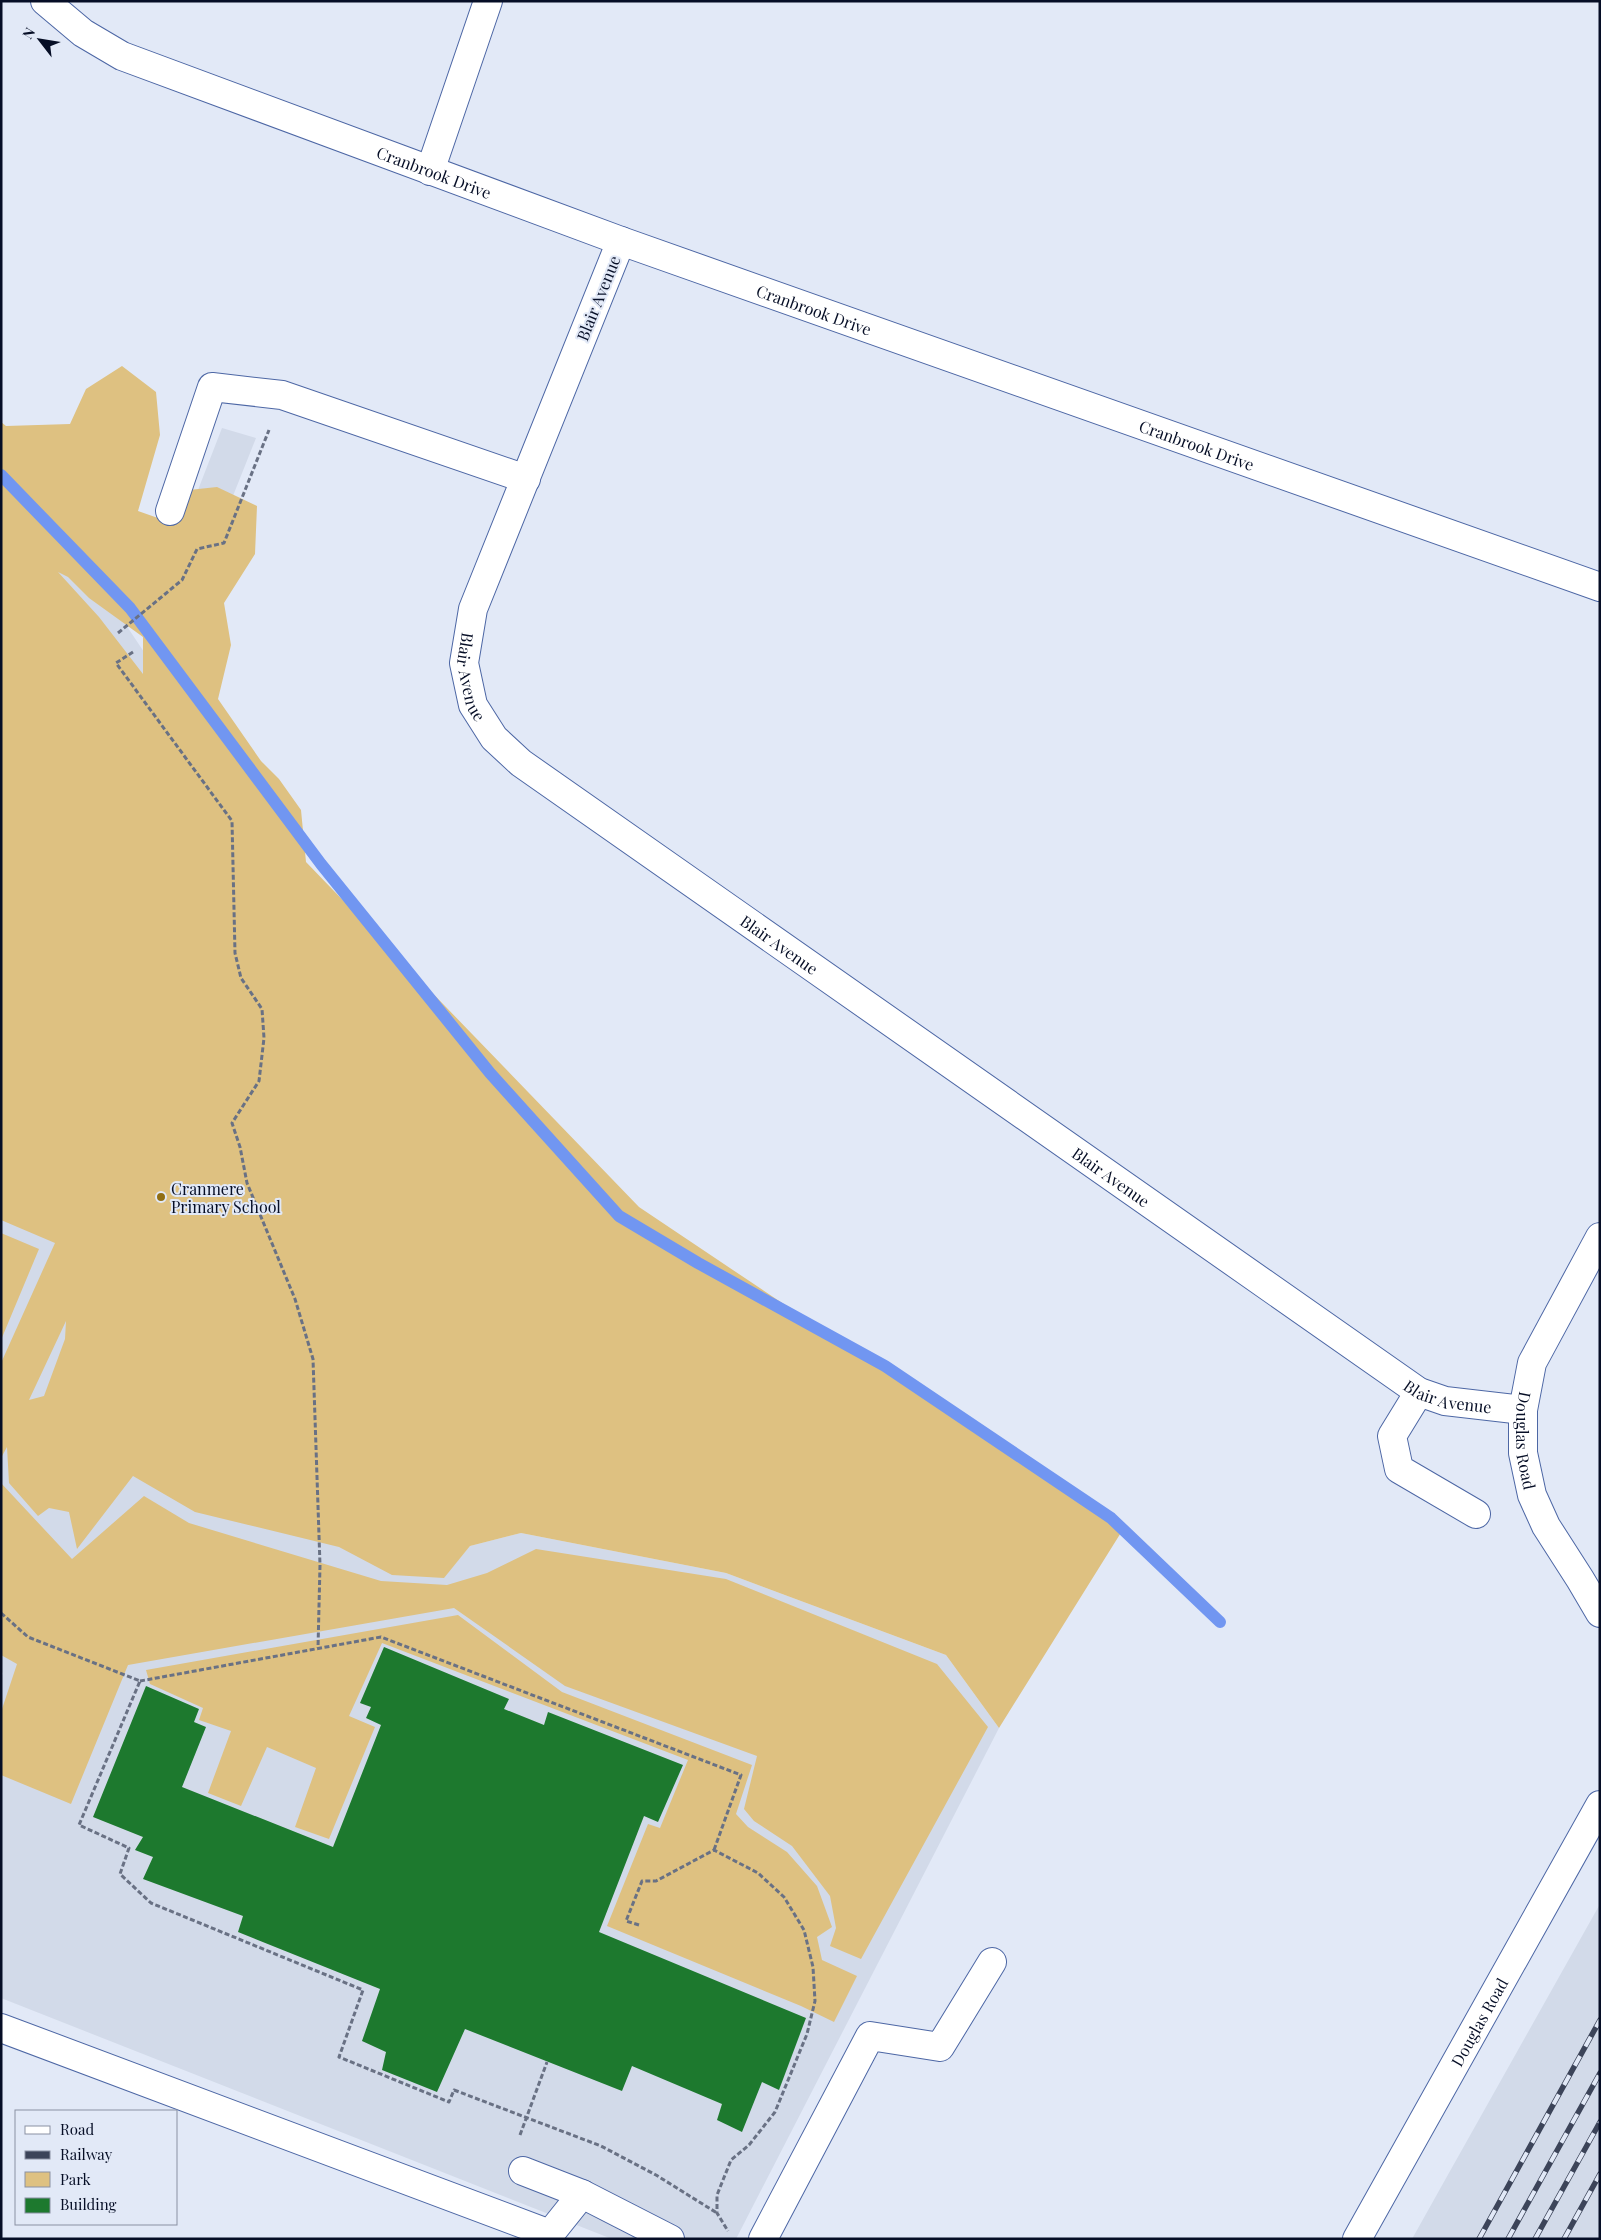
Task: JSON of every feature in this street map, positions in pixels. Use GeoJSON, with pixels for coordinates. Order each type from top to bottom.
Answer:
{"type":"FeatureCollection","features":[{"type":"Feature","properties":{"kind":"street","name":"Cranbrook Drive"},"geometry":{"type":"LineString","coordinates":[[45,1],[83,33],[122,56],[621,241],[1600,587]]}},
{"type":"Feature","properties":{"kind":"street"},"geometry":{"type":"LineString","coordinates":[[430,171],[488,1]]}},
{"type":"Feature","properties":{"kind":"street","name":"Blair Avenue"},"geometry":{"type":"LineString","coordinates":[[621,241],[473,609],[464,663],[473,705],[494,738],[521,763],[1419,1392],[1445,1401],[1524,1410]]}},
{"type":"Feature","properties":{"kind":"street"},"geometry":{"type":"LineString","coordinates":[[170,511],[212,387],[282,395],[526,479]]}},
{"type":"Feature","properties":{"kind":"street","name":"Douglas Road"},"geometry":{"type":"LineString","coordinates":[[1600,1237],[1532,1363],[1524,1410],[1523,1453],[1532,1495],[1546,1526],[1600,1613]]}},
{"type":"Feature","properties":{"kind":"street"},"geometry":{"type":"LineString","coordinates":[[1419,1392],[1392,1436],[1399,1469],[1476,1514]]}},
{"type":"Feature","properties":{"kind":"street","name":"Douglas Road"},"geometry":{"type":"LineString","coordinates":[[1357,2239],[1600,1805]]}},
{"type":"Feature","properties":{"kind":"street"},"geometry":{"type":"LineString","coordinates":[[763,2239],[870,2036],[940,2047],[992,1962]]}},
{"type":"Feature","properties":{"kind":"street"},"geometry":{"type":"LineString","coordinates":[[1,2028],[550,2234],[582,2194]]}},
{"type":"Feature","properties":{"kind":"street"},"geometry":{"type":"LineString","coordinates":[[523,2170],[582,2194],[670,2239]]}},
{"type":"Feature","properties":{"kind":"path"},"geometry":{"type":"LineString","coordinates":[[118,633],[182,580],[197,549],[224,543],[282,395]]}},
{"type":"Feature","properties":{"kind":"path"},"geometry":{"type":"LineString","coordinates":[[133,652],[116,663],[232,821],[235,953],[241,978],[262,1009],[264,1038],[259,1081],[232,1123],[240,1147],[247,1183],[295,1300],[313,1359],[320,1565],[318,1648]]}},
{"type":"Feature","properties":{"kind":"path"},"geometry":{"type":"LineString","coordinates":[[1,1613],[28,1637],[140,1681],[380,1637],[741,1775],[714,1850],[656,1881],[642,1881],[626,1921],[639,1925]]}},
{"type":"Feature","properties":{"kind":"path"},"geometry":{"type":"LineString","coordinates":[[140,1681],[79,1826],[129,1848],[120,1874],[150,1902],[363,1990],[339,2056],[449,2102],[454,2090],[528,2116],[601,2146],[656,2175],[717,2213],[731,2236]]}},
{"type":"Feature","properties":{"kind":"path"},"geometry":{"type":"LineString","coordinates":[[714,1850],[758,1873],[784,1897],[804,1930],[813,1967],[815,2001],[806,2034],[775,2112],[750,2145],[730,2160],[717,2195],[717,2213]]}},
{"type":"Feature","properties":{"kind":"path"},"geometry":{"type":"LineString","coordinates":[[516,2143],[528,2116],[547,2062]]}},
{"type":"Feature","properties":{"kind":"shaded area"},"geometry":{"type":"Polygon","coordinates":[[[222,428],[256,438],[223,521],[191,508],[222,428]]]}},
{"type":"Feature","properties":{"kind":"shaded area","name":"Cranmere Primary School"},"geometry":{"type":"Polygon","coordinates":[[[1,495],[116,610],[210,751],[305,862],[443,1578],[470,1546],[521,1533],[726,1573],[946,1655],[999,1728],[736,2239],[612,2239],[1,1998],[1,1678],[3,1673],[1,1672],[1,495]]]}},
{"type":"Feature","properties":{"kind":"shaded area"},"geometry":{"type":"Polygon","coordinates":[[[1600,1904],[1600,2239],[1412,2239],[1445,2180],[1600,1904]]]}},
{"type":"Feature","properties":{"kind":"green space"},"geometry":{"type":"Polygon","coordinates":[[[122,366],[156,392],[160,435],[138,511],[175,524],[189,490],[217,487],[257,506],[255,554],[224,603],[231,645],[218,699],[261,761],[279,779],[301,810],[306,862],[639,1207],[1122,1531],[999,1728],[946,1655],[726,1573],[521,1533],[470,1546],[444,1578],[392,1575],[339,1547],[195,1512],[133,1476],[77,1549],[69,1512],[49,1508],[38,1516],[9,1483],[7,1447],[1,1458],[1,1363],[55,1243],[1,1220],[1,422],[6,426],[70,424],[86,389],[122,366]],[[58,572],[99,617],[143,674],[143,637],[89,598],[68,577],[58,572]],[[66,1321],[29,1400],[44,1396],[65,1339],[66,1321]]]}},
{"type":"Feature","properties":{"kind":"green space"},"geometry":{"type":"Polygon","coordinates":[[[1,1233],[39,1249],[1,1340],[1,1233]]]}},
{"type":"Feature","properties":{"kind":"green space"},"geometry":{"type":"Polygon","coordinates":[[[1,1483],[72,1559],[144,1496],[189,1523],[381,1581],[447,1585],[487,1573],[536,1549],[726,1579],[937,1664],[988,1727],[861,1959],[830,1946],[836,1928],[830,1896],[792,1846],[754,1821],[744,1809],[757,1756],[565,1686],[454,1608],[128,1665],[71,1804],[1,1775],[1,1712],[17,1664],[1,1655],[1,1483]]]}},
{"type":"Feature","properties":{"kind":"green space"},"geometry":{"type":"Polygon","coordinates":[[[458,1615],[562,1692],[752,1765],[736,1814],[748,1827],[787,1852],[817,1886],[832,1927],[817,1937],[822,1960],[857,1976],[834,2022],[801,2006],[607,1926],[648,1824],[660,1828],[688,1760],[382,1643],[349,1716],[375,1727],[329,1839],[295,1827],[316,1768],[267,1747],[241,1806],[208,1793],[231,1731],[199,1720],[203,1708],[150,1684],[146,1670],[458,1615]]]}},
{"type":"Feature","properties":{"kind":"building"},"geometry":{"type":"Polygon","coordinates":[[[384,1647],[509,1699],[504,1709],[544,1725],[548,1712],[683,1765],[658,1822],[644,1816],[599,1932],[806,2018],[779,2090],[762,2082],[742,2132],[717,2120],[722,2104],[632,2066],[622,2091],[465,2029],[437,2092],[382,2070],[386,2052],[362,2041],[380,1989],[238,1932],[243,1916],[143,1879],[153,1857],[135,1850],[143,1837],[93,1817],[146,1686],[199,1709],[194,1722],[206,1727],[182,1787],[333,1847],[381,1725],[366,1718],[371,1707],[360,1703],[384,1647]]]}},
{"type":"Feature","properties":{"kind":"waterway"},"geometry":{"type":"LineString","coordinates":[[1,475],[130,608],[321,864],[490,1073],[619,1216],[698,1263],[885,1366],[1111,1518],[1220,1622]]}},
{"type":"Feature","properties":{"kind":"railway"},"geometry":{"type":"LineString","coordinates":[[1479,2239],[1600,2020]]}},
{"type":"Feature","properties":{"kind":"railway"},"geometry":{"type":"LineString","coordinates":[[1508,2239],[1600,2073]]}},
{"type":"Feature","properties":{"kind":"railway"},"geometry":{"type":"LineString","coordinates":[[1535,2239],[1600,2122]]}},
{"type":"Feature","properties":{"kind":"railway"},"geometry":{"type":"LineString","coordinates":[[1564,2239],[1600,2174]]}},
{"type":"Feature","properties":{"kind":"place","name":"Cranmere Primary School"},"geometry":{"type":"Point","coordinates":[161,1197]}}]}
